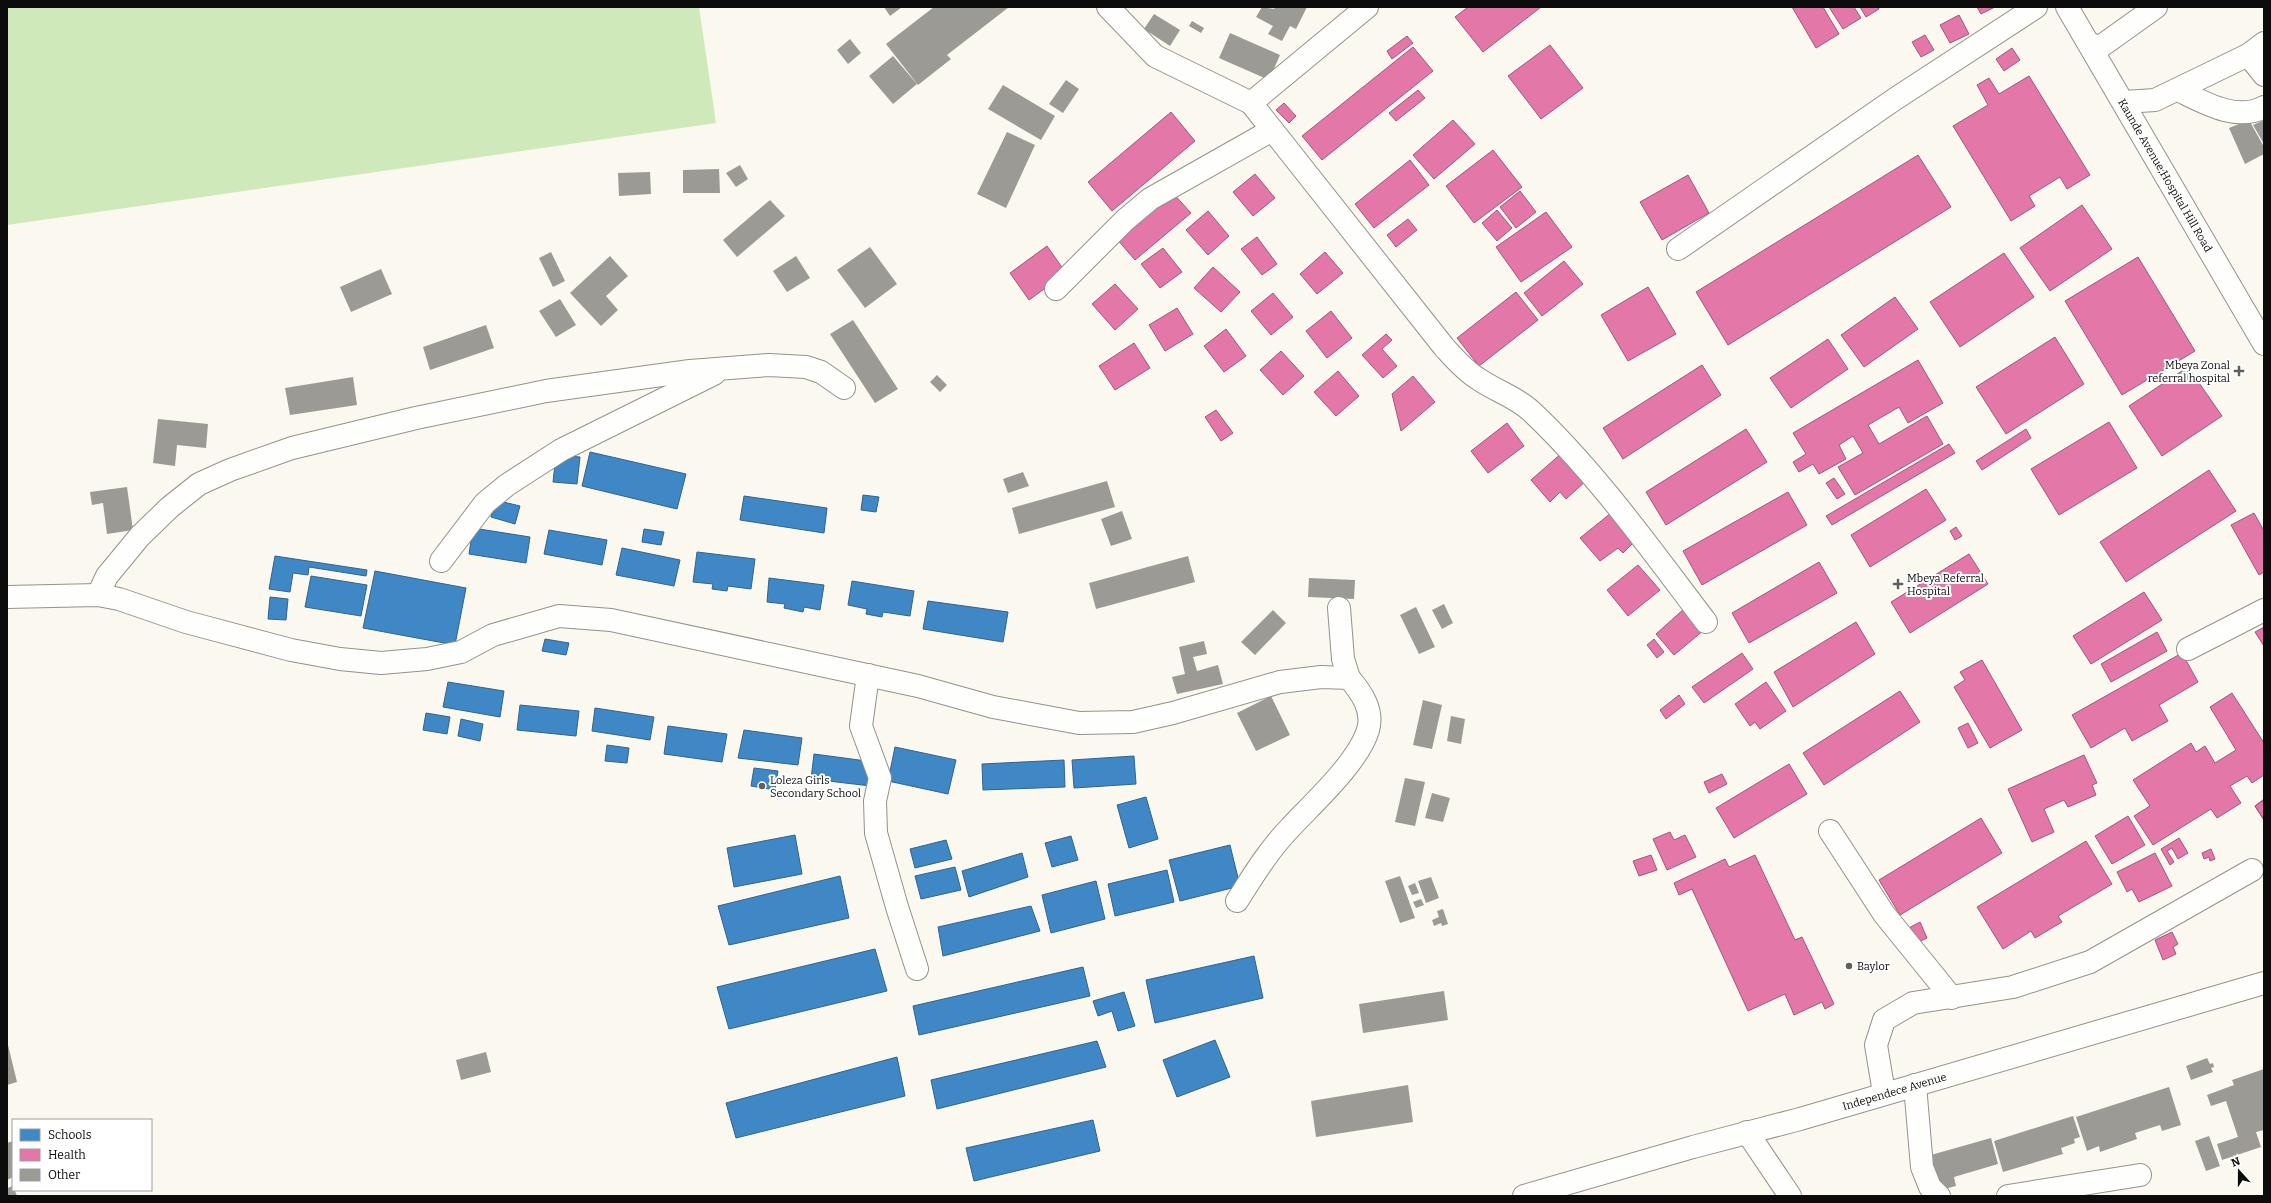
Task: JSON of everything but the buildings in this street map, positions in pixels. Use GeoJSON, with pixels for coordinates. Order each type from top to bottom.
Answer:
{"type":"FeatureCollection","features":[{"type":"Feature","properties":{"kind":"street"},"geometry":{"type":"LineString","coordinates":[[1108,7],[1155,56],[1251,103],[1444,347],[1461,365],[1478,379],[1516,399],[1531,412],[1596,483],[1706,622]]}},
{"type":"Feature","properties":{"kind":"street"},"geometry":{"type":"LineString","coordinates":[[1251,103],[1368,7]]}},
{"type":"Feature","properties":{"kind":"street"},"geometry":{"type":"LineString","coordinates":[[1678,249],[1895,99],[2036,7]]}},
{"type":"Feature","properties":{"kind":"street","name":"Kaunde Avenue;Hospital Hill Road"},"geometry":{"type":"LineString","coordinates":[[2067,7],[2124,102],[2264,344]]}},
{"type":"Feature","properties":{"kind":"street"},"geometry":{"type":"LineString","coordinates":[[2090,44],[2100,47],[2156,7]]}},
{"type":"Feature","properties":{"kind":"street"},"geometry":{"type":"LineString","coordinates":[[2124,102],[2155,100],[2178,90],[2256,49],[2264,75]]}},
{"type":"Feature","properties":{"kind":"street"},"geometry":{"type":"LineString","coordinates":[[2178,90],[2222,110],[2236,112],[2258,110],[2264,107]]}},
{"type":"Feature","properties":{"kind":"street"},"geometry":{"type":"LineString","coordinates":[[1056,288],[1125,220],[1150,199],[1272,130]]}},
{"type":"Feature","properties":{"kind":"street"},"geometry":{"type":"LineString","coordinates":[[98,596],[107,576],[140,536],[170,507],[199,484],[230,470],[292,448],[416,418],[546,391],[690,371],[769,365],[806,367],[821,372],[844,388]]}},
{"type":"Feature","properties":{"kind":"street"},"geometry":{"type":"LineString","coordinates":[[442,561],[485,503],[537,464],[561,450],[725,369]]}},
{"type":"Feature","properties":{"kind":"street"},"geometry":{"type":"LineString","coordinates":[[7,597],[98,596],[120,599],[186,622],[291,650],[340,659],[381,664],[427,659],[461,652],[493,635],[559,616],[610,620],[918,686],[994,708],[1079,723],[1133,722],[1173,713],[1280,682],[1321,677],[1350,678]]}},
{"type":"Feature","properties":{"kind":"street"},"geometry":{"type":"LineString","coordinates":[[1237,901],[1264,859],[1355,753],[1368,730],[1369,710],[1359,689],[1350,678],[1343,659],[1339,608]]}},
{"type":"Feature","properties":{"kind":"street"},"geometry":{"type":"LineString","coordinates":[[2188,649],[2264,610]]}},
{"type":"Feature","properties":{"kind":"street"},"geometry":{"type":"LineString","coordinates":[[868,675],[861,726],[880,778],[875,801],[876,833],[897,908],[917,969]]}},
{"type":"Feature","properties":{"kind":"street"},"geometry":{"type":"LineString","coordinates":[[1830,831],[1884,914],[1952,998]]}},
{"type":"Feature","properties":{"kind":"street"},"geometry":{"type":"LineString","coordinates":[[1884,1093],[1876,1045],[1884,1020],[1913,1003],[2014,987],[2090,962],[2252,870]]}},
{"type":"Feature","properties":{"kind":"street","name":"Independece Avenue"},"geometry":{"type":"LineString","coordinates":[[1524,1196],[1550,1193],[1747,1132],[1800,1119],[1884,1093],[1916,1085],[2264,983]]}},
{"type":"Feature","properties":{"kind":"street"},"geometry":{"type":"LineString","coordinates":[[1916,1085],[1922,1167],[1930,1187],[1939,1196]]}},
{"type":"Feature","properties":{"kind":"street"},"geometry":{"type":"LineString","coordinates":[[1747,1132],[1790,1196]]}},
{"type":"Feature","properties":{"kind":"street"},"geometry":{"type":"LineString","coordinates":[[2008,1196],[2140,1175]]}},
{"type":"Feature","properties":{"kind":"green space"},"geometry":{"type":"Polygon","coordinates":[[[7,7],[699,7],[716,123],[7,225],[7,7]]]}},
{"type":"Feature","properties":{"kind":"place","name":"Mbeya Zonal referral hospital"},"geometry":{"type":"Point","coordinates":[2239,371]}},
{"type":"Feature","properties":{"kind":"place","name":"Mbeya Referral Hospital"},"geometry":{"type":"Point","coordinates":[1898,584]}},
{"type":"Feature","properties":{"kind":"place","name":"Loleza Girls Secondary School"},"geometry":{"type":"Point","coordinates":[762,786]}},
{"type":"Feature","properties":{"kind":"place","name":"Baylor"},"geometry":{"type":"Point","coordinates":[1849,966]}}]}
